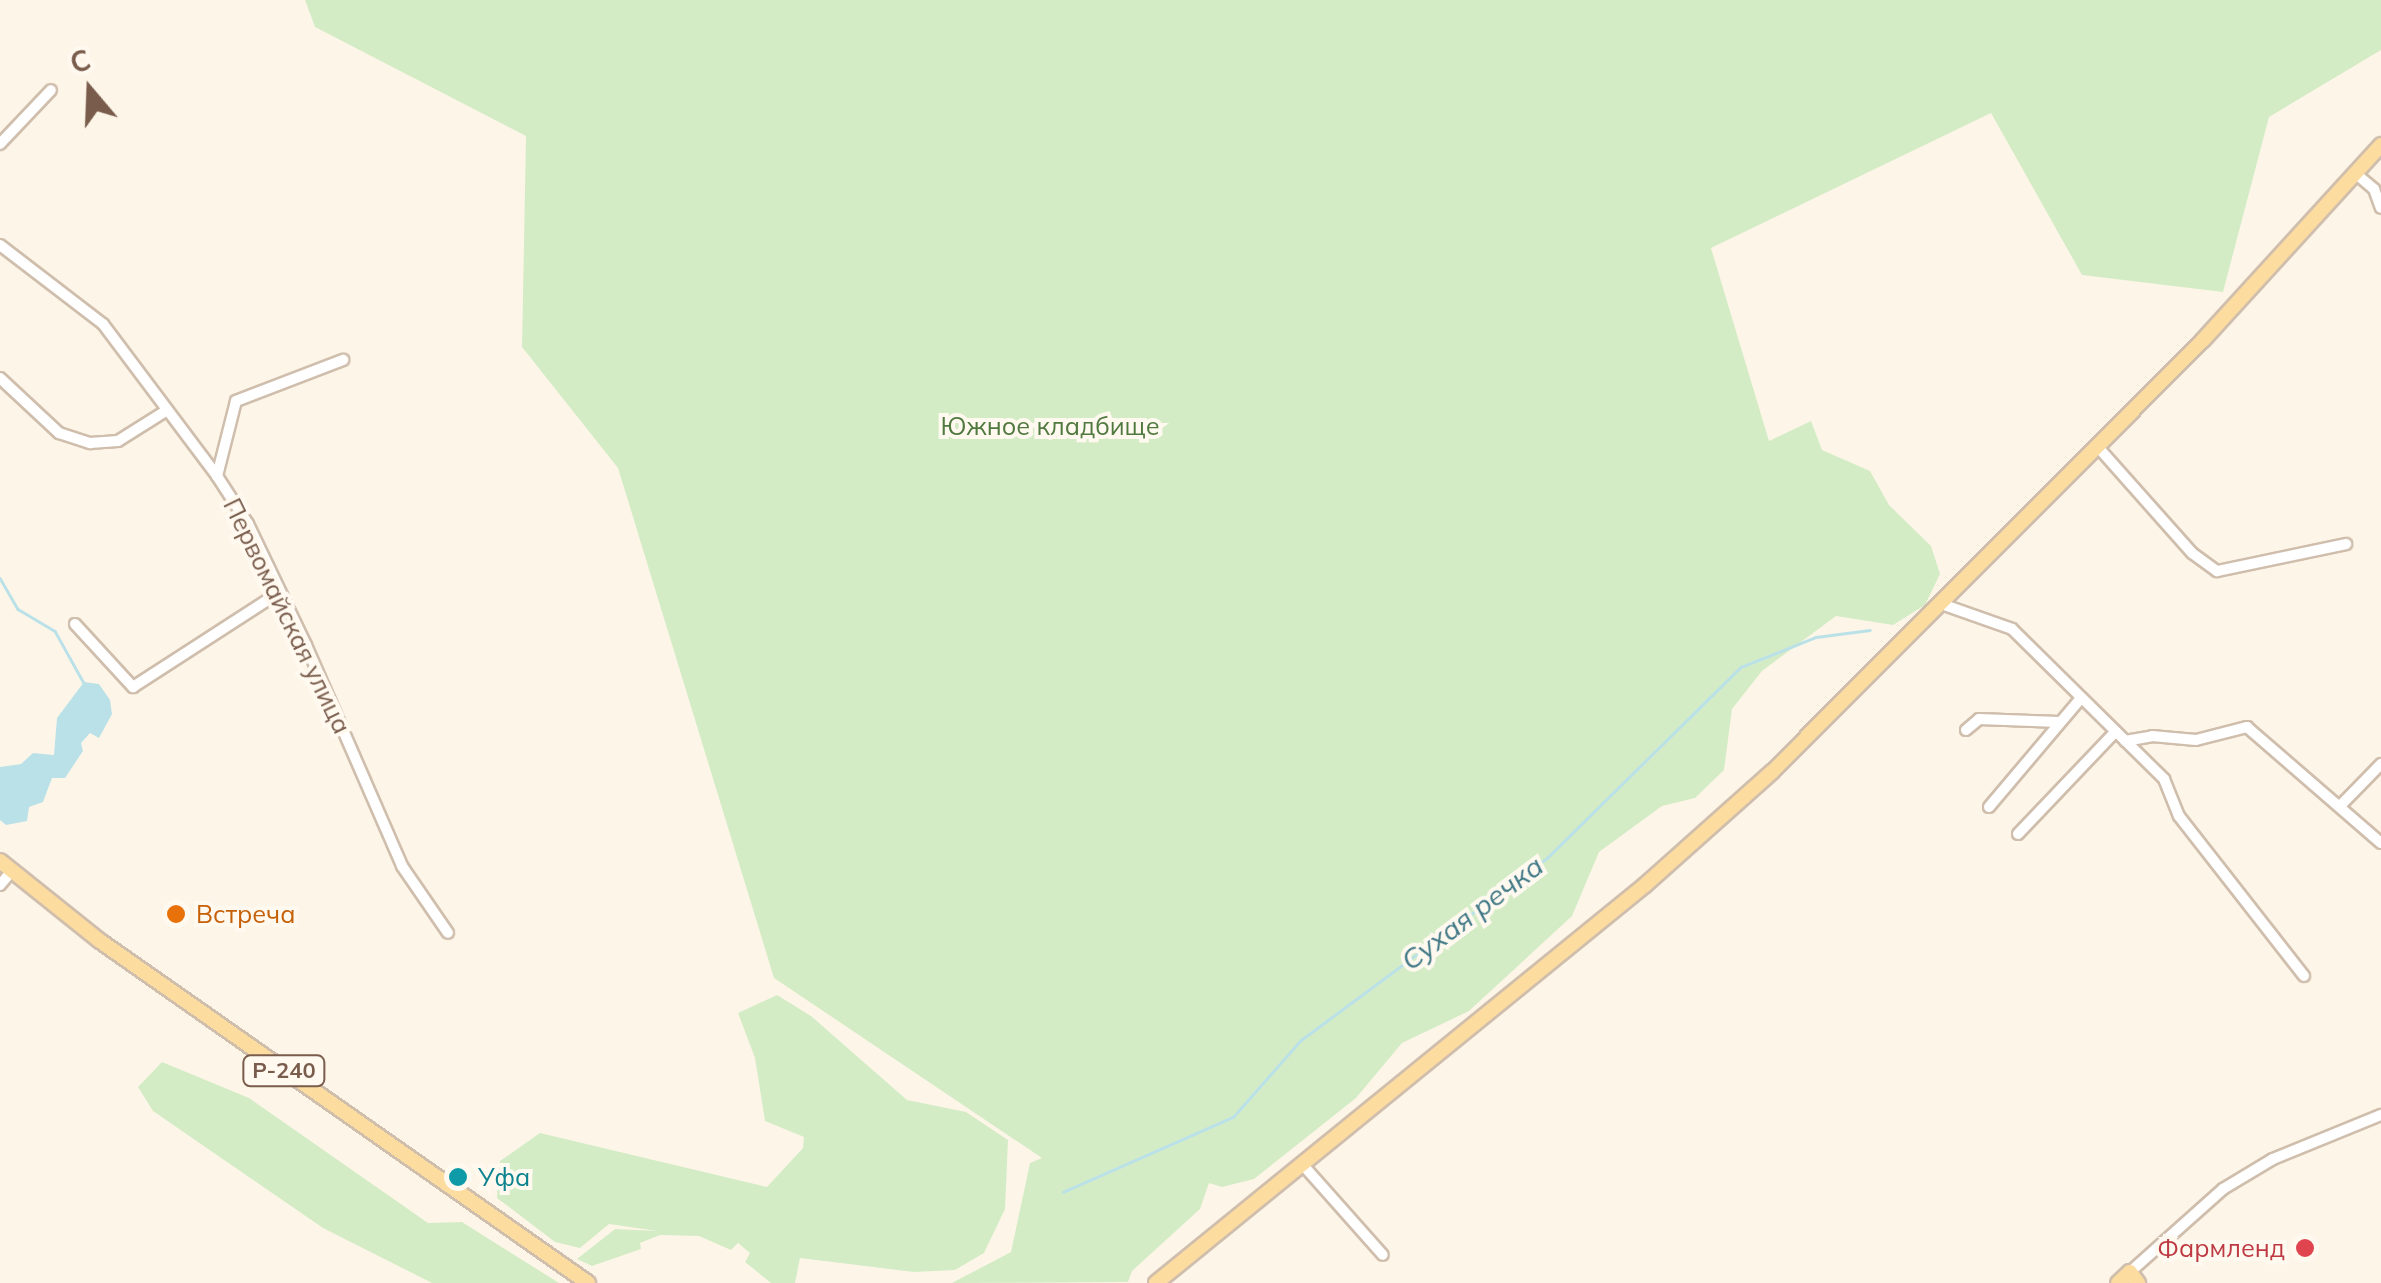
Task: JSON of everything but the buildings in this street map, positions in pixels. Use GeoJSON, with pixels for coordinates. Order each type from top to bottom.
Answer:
{"type":"FeatureCollection","features":[{"type":"Feature","properties":{"kind":"main road"},"geometry":{"type":"LineString","coordinates":[[1156,1283],[1645,886],[1944,606],[2381,144]]}},
{"type":"Feature","properties":{"kind":"main road","name":"Р-240"},"geometry":{"type":"LineString","coordinates":[[6,866],[588,1283]]}},
{"type":"Feature","properties":{"kind":"main road"},"geometry":{"type":"LineString","coordinates":[[2118,1283],[2134,1277]]}},
{"type":"Feature","properties":{"kind":"street"},"geometry":{"type":"LineString","coordinates":[[0,144],[51,90]]}},
{"type":"Feature","properties":{"kind":"street"},"geometry":{"type":"LineString","coordinates":[[2354,174],[2374,189],[2381,208]]}},
{"type":"Feature","properties":{"kind":"street","name":"Первомайская улица"},"geometry":{"type":"LineString","coordinates":[[0,245],[103,324],[164,412],[217,476],[280,592],[402,866],[448,932]]}},
{"type":"Feature","properties":{"kind":"street"},"geometry":{"type":"LineString","coordinates":[[217,476],[236,401],[343,360]]}},
{"type":"Feature","properties":{"kind":"street"},"geometry":{"type":"LineString","coordinates":[[0,378],[59,433],[90,443],[118,441],[164,412]]}},
{"type":"Feature","properties":{"kind":"street"},"geometry":{"type":"LineString","coordinates":[[2097,446],[2192,554],[2216,570],[2346,544]]}},
{"type":"Feature","properties":{"kind":"street"},"geometry":{"type":"LineString","coordinates":[[75,624],[133,687],[280,592]]}},
{"type":"Feature","properties":{"kind":"street"},"geometry":{"type":"LineString","coordinates":[[1944,606],[2012,630],[2164,779],[2179,816],[2304,976]]}},
{"type":"Feature","properties":{"kind":"street"},"geometry":{"type":"LineString","coordinates":[[1989,807],[2081,698]]}},
{"type":"Feature","properties":{"kind":"street"},"geometry":{"type":"LineString","coordinates":[[1966,730],[1979,718],[2059,722]]}},
{"type":"Feature","properties":{"kind":"street"},"geometry":{"type":"LineString","coordinates":[[2125,741],[2196,740],[2247,727],[2381,843]]}},
{"type":"Feature","properties":{"kind":"street"},"geometry":{"type":"LineString","coordinates":[[2018,834],[2115,732]]}},
{"type":"Feature","properties":{"kind":"street"},"geometry":{"type":"LineString","coordinates":[[2340,806],[2381,764]]}},
{"type":"Feature","properties":{"kind":"street"},"geometry":{"type":"LineString","coordinates":[[0,886],[6,866]]}},
{"type":"Feature","properties":{"kind":"street"},"geometry":{"type":"LineString","coordinates":[[2134,1277],[2223,1189],[2272,1158],[2381,1115]]}},
{"type":"Feature","properties":{"kind":"street"},"geometry":{"type":"LineString","coordinates":[[1303,1165],[1383,1255]]}},
{"type":"Feature","properties":{"kind":"green space","name":"Южное кладбище"},"geometry":{"type":"Polygon","coordinates":[[[305,0],[2381,0],[2381,50],[2269,117],[2223,292],[2082,275],[1991,113],[1711,248],[1769,441],[1811,421],[1822,450],[1870,471],[1889,505],[1931,546],[1940,574],[1925,605],[1893,625],[1836,616],[1762,671],[1732,709],[1724,770],[1695,798],[1662,806],[1599,852],[1572,916],[1469,1011],[1402,1043],[1356,1098],[1254,1179],[1222,1187],[1209,1183],[1200,1209],[1132,1271],[1128,1282],[952,1283],[1011,1252],[1030,1163],[1042,1158],[774,978],[618,468],[522,347],[526,136],[315,27],[305,0]]]}},
{"type":"Feature","properties":{"kind":"green space"},"geometry":{"type":"Polygon","coordinates":[[[777,995],[811,1016],[907,1100],[966,1112],[1008,1140],[1005,1209],[984,1253],[955,1270],[914,1272],[800,1258],[795,1283],[771,1283],[745,1262],[750,1253],[738,1243],[731,1250],[699,1236],[660,1235],[640,1243],[641,1249],[592,1266],[577,1259],[615,1229],[657,1231],[609,1224],[580,1248],[555,1242],[497,1198],[500,1161],[540,1133],[767,1187],[803,1148],[804,1137],[765,1121],[755,1058],[738,1013],[777,995]]]}},
{"type":"Feature","properties":{"kind":"green space"},"geometry":{"type":"Polygon","coordinates":[[[162,1062],[249,1098],[428,1223],[462,1222],[559,1283],[432,1283],[323,1228],[153,1111],[138,1087],[162,1062]]]}},
{"type":"Feature","properties":{"kind":"water"},"geometry":{"type":"Polygon","coordinates":[[[84,682],[99,684],[110,700],[112,714],[99,738],[90,733],[81,743],[83,751],[65,778],[52,778],[43,802],[29,807],[27,821],[6,825],[0,820],[0,767],[21,764],[33,753],[54,755],[57,718],[84,682]]]}},
{"type":"Feature","properties":{"kind":"waterway"},"geometry":{"type":"LineString","coordinates":[[0,578],[18,609],[55,631],[84,683]]}},
{"type":"Feature","properties":{"kind":"waterway","name":"Сухая речка"},"geometry":{"type":"LineString","coordinates":[[1063,1192],[1233,1117],[1301,1040],[1547,858],[1741,667],[1816,637],[1870,630]]}},
{"type":"Feature","properties":{"kind":"place","name":"Встреча"},"geometry":{"type":"Point","coordinates":[176,914]}},
{"type":"Feature","properties":{"kind":"place","name":"Уфа"},"geometry":{"type":"Point","coordinates":[458,1177]}},
{"type":"Feature","properties":{"kind":"place","name":"Фармленд"},"geometry":{"type":"Point","coordinates":[2305,1248]}}]}
